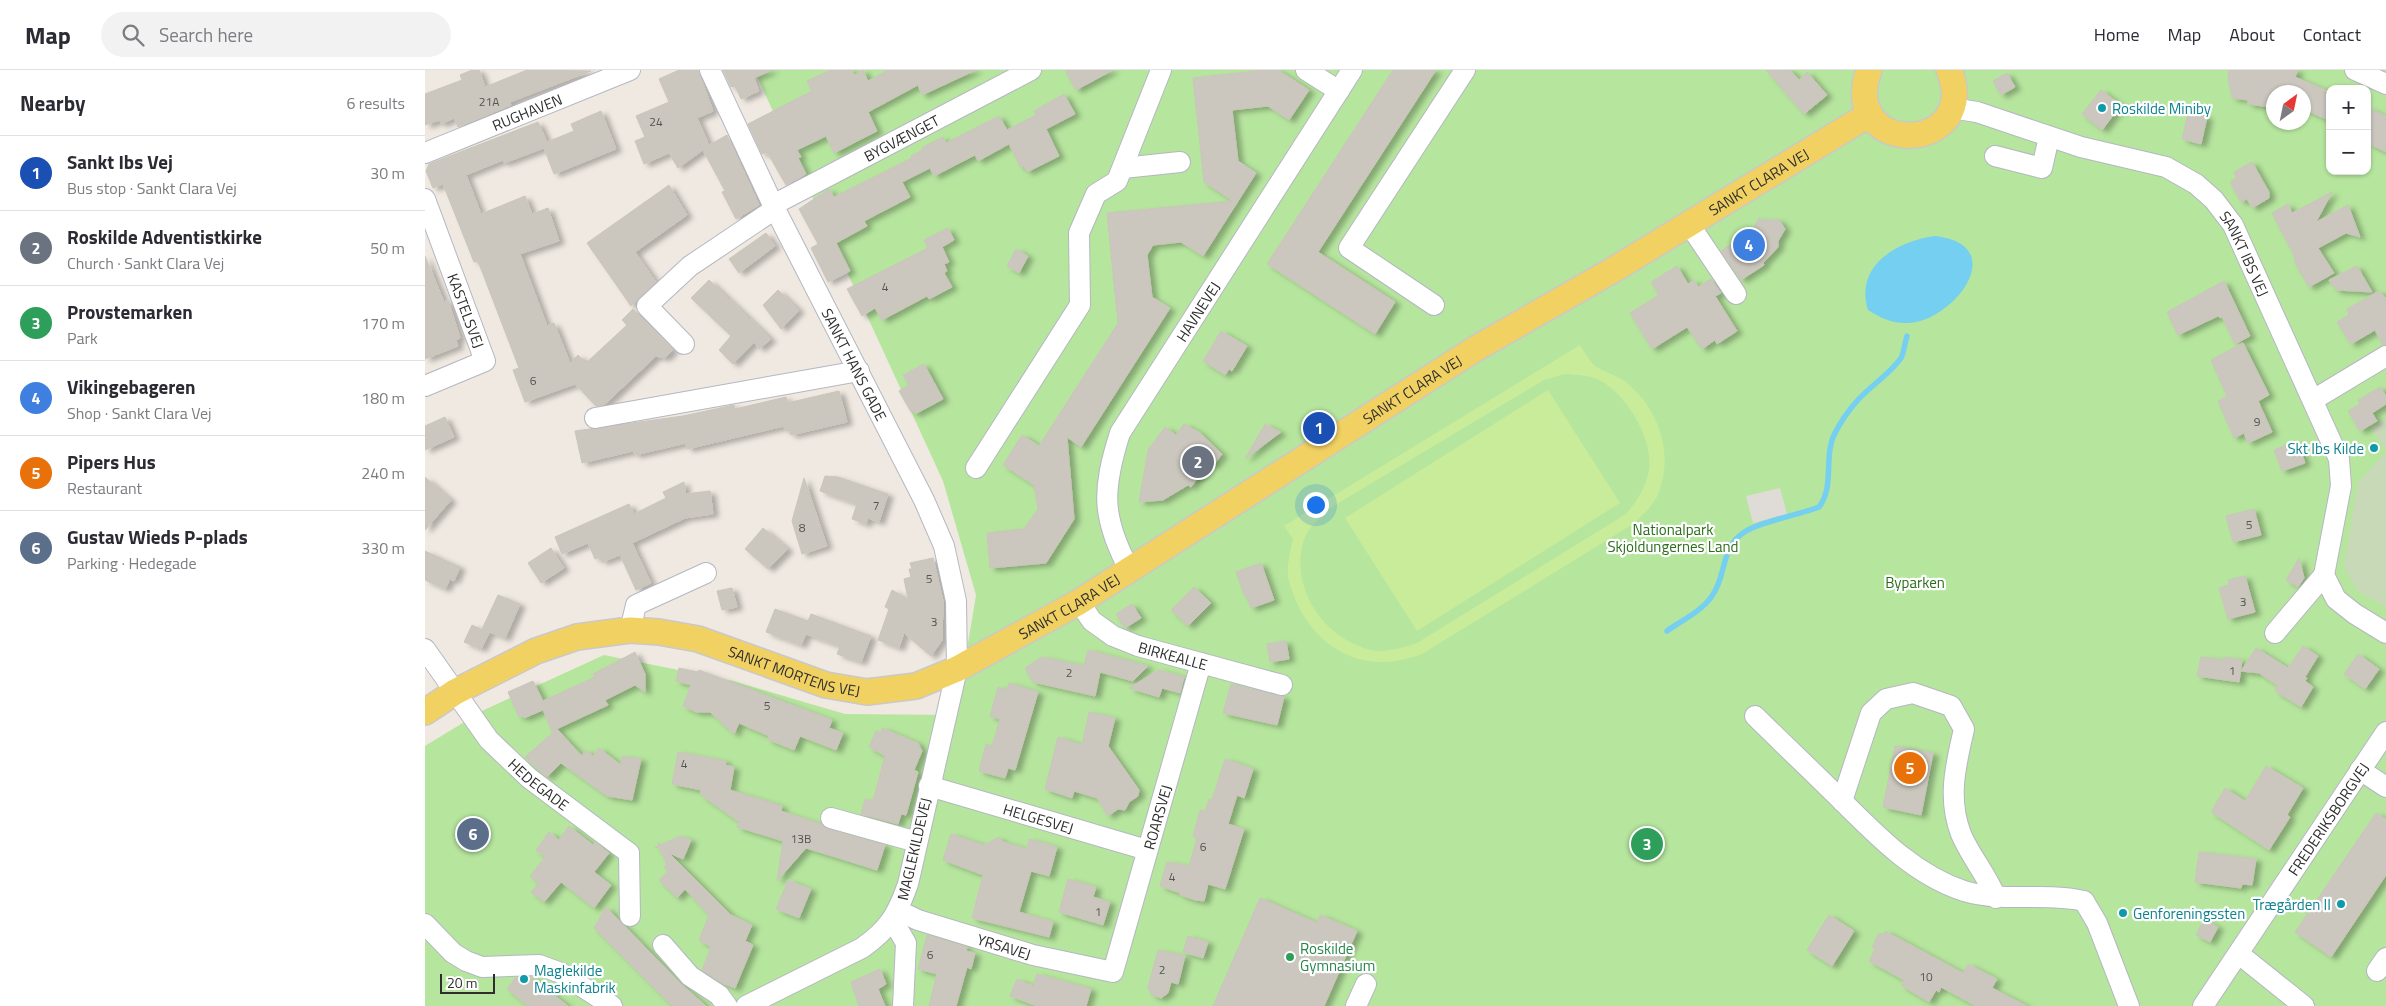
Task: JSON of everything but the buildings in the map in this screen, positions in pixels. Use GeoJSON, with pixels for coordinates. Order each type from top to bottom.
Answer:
{"type":"FeatureCollection","features":[{"type":"Feature","properties":{"kind":"main road"},"geometry":{"type":"LineString","coordinates":[[1869,70],[1864,84],[1864,99],[1869,114],[1882,128],[1899,136],[1912,137],[1924,134],[1935,128],[1945,119],[1955,95],[1949,70]]}},
{"type":"Feature","properties":{"kind":"main road","name":"SANKT CLARA VEJ"},"geometry":{"type":"LineString","coordinates":[[957,669],[1079,602],[1475,349],[1689,224],[1869,114]]}},
{"type":"Feature","properties":{"kind":"main road","name":"SANKT MORTENS VEJ"},"geometry":{"type":"LineString","coordinates":[[425,712],[455,692],[536,651],[577,637],[630,630],[659,632],[697,639],[826,685],[867,692],[911,688],[957,669]]}},
{"type":"Feature","properties":{"kind":"street","name":"RUGHAVEN"},"geometry":{"type":"LineString","coordinates":[[425,153],[630,70]]}},
{"type":"Feature","properties":{"kind":"street","name":"SANKT HANS GADE"},"geometry":{"type":"LineString","coordinates":[[710,70],[774,207],[924,500],[944,546],[955,601],[957,669]]}},
{"type":"Feature","properties":{"kind":"street","name":"BYGVÆNGET"},"geometry":{"type":"LineString","coordinates":[[684,344],[647,306],[690,266],[774,207],[1031,70]]}},
{"type":"Feature","properties":{"kind":"street"},"geometry":{"type":"LineString","coordinates":[[976,468],[1080,305],[1079,233],[1096,194],[1117,181],[1161,70]]}},
{"type":"Feature","properties":{"kind":"street"},"geometry":{"type":"LineString","coordinates":[[1306,70],[1339,91]]}},
{"type":"Feature","properties":{"kind":"street","name":"HAVNEVEJ"},"geometry":{"type":"LineString","coordinates":[[1130,570],[1117,547],[1110,527],[1106,500],[1109,468],[1120,433],[1352,70]]}},
{"type":"Feature","properties":{"kind":"street"},"geometry":{"type":"LineString","coordinates":[[1434,305],[1349,248],[1465,70]]}},
{"type":"Feature","properties":{"kind":"street"},"geometry":{"type":"LineString","coordinates":[[2355,70],[2386,84]]}},
{"type":"Feature","properties":{"kind":"street","name":"SANKT IBS VEJ"},"geometry":{"type":"LineString","coordinates":[[1951,108],[1977,112],[2049,137],[2166,167],[2196,184],[2214,200],[2233,225],[2339,459],[2341,486],[2324,576],[2275,633]]}},
{"type":"Feature","properties":{"kind":"street"},"geometry":{"type":"LineString","coordinates":[[1995,156],[2042,168],[2049,137]]}},
{"type":"Feature","properties":{"kind":"street"},"geometry":{"type":"LineString","coordinates":[[1123,168],[1180,162]]}},
{"type":"Feature","properties":{"kind":"street","name":"KASTELSVEJ"},"geometry":{"type":"LineString","coordinates":[[425,199],[485,361],[425,386]]}},
{"type":"Feature","properties":{"kind":"street"},"geometry":{"type":"LineString","coordinates":[[1689,224],[1736,294]]}},
{"type":"Feature","properties":{"kind":"street"},"geometry":{"type":"LineString","coordinates":[[2313,400],[2386,356]]}},
{"type":"Feature","properties":{"kind":"street"},"geometry":{"type":"LineString","coordinates":[[595,418],[859,371]]}},
{"type":"Feature","properties":{"kind":"street"},"geometry":{"type":"LineString","coordinates":[[630,630],[636,605],[706,573]]}},
{"type":"Feature","properties":{"kind":"street"},"geometry":{"type":"LineString","coordinates":[[2324,576],[2336,599],[2355,614],[2386,633]]}},
{"type":"Feature","properties":{"kind":"street","name":"BIRKEALLE"},"geometry":{"type":"LineString","coordinates":[[1079,602],[1092,621],[1113,636],[1137,646],[1282,685]]}},
{"type":"Feature","properties":{"kind":"street","name":"HEDEGADE"},"geometry":{"type":"LineString","coordinates":[[425,649],[489,740],[529,778],[629,853],[630,916]]}},
{"type":"Feature","properties":{"kind":"street","name":"ROARSVEJ"},"geometry":{"type":"LineString","coordinates":[[1113,972],[1201,663]]}},
{"type":"Feature","properties":{"kind":"street","name":"MAGLEKILDEVEJ"},"geometry":{"type":"LineString","coordinates":[[746,1006],[861,948],[879,936],[896,916],[908,884],[957,669]]}},
{"type":"Feature","properties":{"kind":"street"},"geometry":{"type":"LineString","coordinates":[[1842,801],[1871,713],[1886,699],[1913,694],[1951,706],[1964,728],[1954,775],[1954,806],[1961,835],[1990,882],[1996,898]]}},
{"type":"Feature","properties":{"kind":"street"},"geometry":{"type":"LineString","coordinates":[[1755,716],[1874,833],[1913,864],[1939,880],[1963,890],[1996,898],[2068,897],[2085,901],[2097,924],[2129,1006]]}},
{"type":"Feature","properties":{"kind":"street","name":"FREDERIKSBORGVEJ"},"geometry":{"type":"LineString","coordinates":[[2203,1006],[2386,732]]}},
{"type":"Feature","properties":{"kind":"street"},"geometry":{"type":"LineString","coordinates":[[2361,770],[2386,787]]}},
{"type":"Feature","properties":{"kind":"street","name":"HELGESVEJ"},"geometry":{"type":"LineString","coordinates":[[929,786],[1147,850]]}},
{"type":"Feature","properties":{"kind":"street"},"geometry":{"type":"LineString","coordinates":[[831,818],[917,842]]}},
{"type":"Feature","properties":{"kind":"street"},"geometry":{"type":"LineString","coordinates":[[896,916],[906,943],[903,1006]]}},
{"type":"Feature","properties":{"kind":"street","name":"YRSAVEJ"},"geometry":{"type":"LineString","coordinates":[[896,916],[919,920],[1033,954],[1113,972]]}},
{"type":"Feature","properties":{"kind":"street"},"geometry":{"type":"LineString","coordinates":[[425,924],[453,953],[466,961],[482,967],[539,965],[561,972],[612,1006]]}},
{"type":"Feature","properties":{"kind":"street"},"geometry":{"type":"LineString","coordinates":[[663,945],[690,976],[719,996],[727,1006]]}},
{"type":"Feature","properties":{"kind":"street"},"geometry":{"type":"LineString","coordinates":[[2239,954],[2304,1006]]}},
{"type":"Feature","properties":{"kind":"street"},"geometry":{"type":"LineString","coordinates":[[1356,1006],[1366,984]]}},
{"type":"Feature","properties":{"kind":"green space","name":"Nationalpark Skjoldungernes Land"},"geometry":{"type":"Polygon","coordinates":[[[754,70],[2386,70],[2386,1006],[425,1006],[425,746],[484,710],[604,655],[733,681],[845,714],[956,715],[976,595],[943,481],[754,70]]]}},
{"type":"Feature","properties":{"kind":"green space"},"geometry":{"type":"Polygon","coordinates":[[[1580,345],[1593,364],[1626,382],[1647,405],[1660,432],[1664,446],[1665,462],[1659,492],[1651,505],[1633,524],[1422,654],[1400,660],[1377,662],[1349,656],[1316,632],[1300,609],[1289,582],[1288,563],[1293,539],[1284,526],[1580,345]],[[1565,374],[1544,380],[1330,508],[1316,521],[1305,537],[1301,553],[1301,570],[1304,586],[1310,601],[1330,627],[1343,638],[1373,650],[1394,650],[1417,643],[1626,514],[1641,494],[1649,470],[1647,445],[1642,432],[1628,406],[1609,386],[1591,377],[1565,374]]]}},
{"type":"Feature","properties":{"kind":"green space"},"geometry":{"type":"Polygon","coordinates":[[[1548,390],[1620,503],[1417,631],[1345,518],[1548,390]]]}},
{"type":"Feature","properties":{"kind":"green space"},"geometry":{"type":"Polygon","coordinates":[[[2386,418],[2386,451],[2371,428],[2386,418]]]}},
{"type":"Feature","properties":{"kind":"green space"},"geometry":{"type":"Polygon","coordinates":[[[2386,452],[2386,607],[2358,591],[2344,568],[2358,482],[2386,452]]]}},
{"type":"Feature","properties":{"kind":"shaded area"},"geometry":{"type":"Polygon","coordinates":[[[1780,488],[1787,514],[1753,523],[1746,496],[1780,488]]]}},
{"type":"Feature","properties":{"kind":"water"},"geometry":{"type":"Polygon","coordinates":[[[1935,236],[1958,242],[1970,253],[1972,267],[1968,282],[1957,297],[1942,310],[1926,319],[1908,323],[1897,323],[1887,320],[1868,310],[1865,294],[1867,281],[1873,269],[1882,258],[1907,243],[1935,236]]]}},
{"type":"Feature","properties":{"kind":"waterway"},"geometry":{"type":"LineString","coordinates":[[1667,631],[1708,602],[1717,588],[1728,553],[1737,537],[1761,524],[1819,507],[1827,490],[1830,451],[1835,433],[1857,401],[1891,370],[1901,358],[1907,336]]}},
{"type":"Feature","properties":{"kind":"place","name":"Roskilde Miniby"},"geometry":{"type":"Point","coordinates":[2102,108]}},
{"type":"Feature","properties":{"kind":"place","name":"Vikingebageren"},"geometry":{"type":"Point","coordinates":[1749,245]}},
{"type":"Feature","properties":{"kind":"place","name":"Sankt Ibs Vej"},"geometry":{"type":"Point","coordinates":[1319,428]}},
{"type":"Feature","properties":{"kind":"place","name":"Skt Ibs Kilde"},"geometry":{"type":"Point","coordinates":[2374,448]}},
{"type":"Feature","properties":{"kind":"place","name":"Roskilde Adventistkirke"},"geometry":{"type":"Point","coordinates":[1198,462]}},
{"type":"Feature","properties":{"kind":"place","name":"Pipers Hus"},"geometry":{"type":"Point","coordinates":[1910,768]}},
{"type":"Feature","properties":{"kind":"place","name":"Gustav Wieds P-plads"},"geometry":{"type":"Point","coordinates":[473,834]}},
{"type":"Feature","properties":{"kind":"place","name":"Provstemarken"},"geometry":{"type":"Point","coordinates":[1647,844]}},
{"type":"Feature","properties":{"kind":"place","name":"Trægården II"},"geometry":{"type":"Point","coordinates":[2341,904]}},
{"type":"Feature","properties":{"kind":"place","name":"Genforeningssten"},"geometry":{"type":"Point","coordinates":[2123,913]}},
{"type":"Feature","properties":{"kind":"place","name":"Roskilde Gymnasium"},"geometry":{"type":"Point","coordinates":[1290,957]}},
{"type":"Feature","properties":{"kind":"place","name":"Maglekilde Maskinfabrik"},"geometry":{"type":"Point","coordinates":[524,979]}},
{"type":"Feature","properties":{"kind":"park label","name":"Byparken"},"geometry":{"type":"Point","coordinates":[1915,582]}}]}
